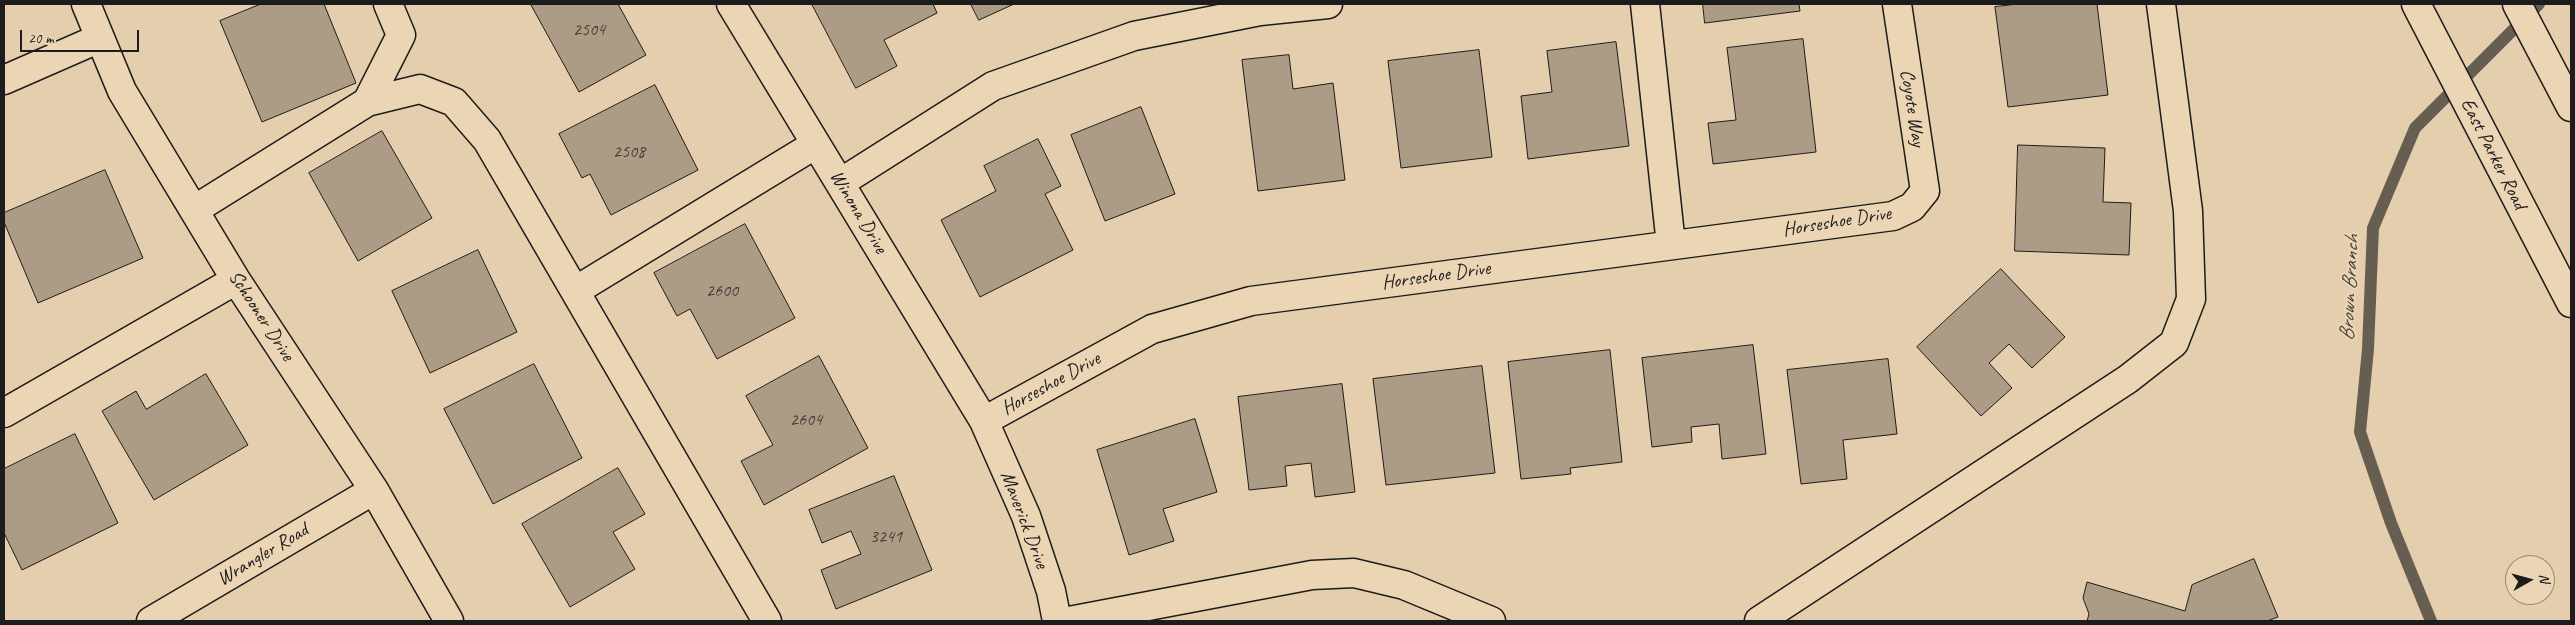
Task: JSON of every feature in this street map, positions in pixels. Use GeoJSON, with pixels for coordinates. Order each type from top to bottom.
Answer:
{"type":"FeatureCollection","features":[{"type":"Feature","properties":{"kind":"street","name":"Schooner Drive"},"geometry":{"type":"LineString","coordinates":[[86,4],[122,91],[236,280],[374,490],[449,621]]}},
{"type":"Feature","properties":{"kind":"street"},"geometry":{"type":"LineString","coordinates":[[367,102],[401,35],[388,4]]}},
{"type":"Feature","properties":{"kind":"street","name":"Winona Drive"},"geometry":{"type":"LineString","coordinates":[[731,4],[984,421]]}},
{"type":"Feature","properties":{"kind":"street"},"geometry":{"type":"LineString","coordinates":[[840,183],[993,86],[1134,36],[1260,11],[1328,4]]}},
{"type":"Feature","properties":{"kind":"street"},"geometry":{"type":"LineString","coordinates":[[1645,4],[1671,245]]}},
{"type":"Feature","properties":{"kind":"street","name":"Coyote Way"},"geometry":{"type":"LineString","coordinates":[[1897,4],[1925,190],[1912,207]]}},
{"type":"Feature","properties":{"kind":"street"},"geometry":{"type":"LineString","coordinates":[[1759,621],[2121,384],[2174,343],[2191,299],[2188,211],[2161,4]]}},
{"type":"Feature","properties":{"kind":"street","name":"East Parker Road"},"geometry":{"type":"LineString","coordinates":[[2416,4],[2571,303]]}},
{"type":"Feature","properties":{"kind":"street"},"geometry":{"type":"LineString","coordinates":[[2516,4],[2571,106]]}},
{"type":"Feature","properties":{"kind":"street"},"geometry":{"type":"LineString","coordinates":[[4,80],[100,38]]}},
{"type":"Feature","properties":{"kind":"street"},"geometry":{"type":"LineString","coordinates":[[194,210],[367,102],[420,89],[454,102],[487,140],[767,621]]}},
{"type":"Feature","properties":{"kind":"street"},"geometry":{"type":"LineString","coordinates":[[575,291],[816,144]]}},
{"type":"Feature","properties":{"kind":"street","name":"Horseshoe Drive"},"geometry":{"type":"LineString","coordinates":[[984,421],[1152,329],[1251,301],[1893,216],[1912,207]]}},
{"type":"Feature","properties":{"kind":"street"},"geometry":{"type":"LineString","coordinates":[[4,413],[236,280]]}},
{"type":"Feature","properties":{"kind":"street","name":"Maverick Drive"},"geometry":{"type":"LineString","coordinates":[[984,421],[1026,516],[1051,591],[1057,621]]}},
{"type":"Feature","properties":{"kind":"street","name":"Wrangler Road"},"geometry":{"type":"LineString","coordinates":[[151,621],[374,490]]}},
{"type":"Feature","properties":{"kind":"street"},"geometry":{"type":"LineString","coordinates":[[1069,621],[1312,575],[1354,573],[1404,585],[1491,621]]}},
{"type":"Feature","properties":{"kind":"building"},"geometry":{"type":"Polygon","coordinates":[[[261,4],[324,4],[356,83],[262,122],[220,21],[261,4]]]}},
{"type":"Feature","properties":{"kind":"building"},"geometry":{"type":"Polygon","coordinates":[[[618,4],[646,55],[579,92],[531,5],[618,4]]]}},
{"type":"Feature","properties":{"kind":"building"},"geometry":{"type":"Polygon","coordinates":[[[812,4],[933,4],[937,13],[884,40],[897,66],[856,88],[812,4]]]}},
{"type":"Feature","properties":{"kind":"building"},"geometry":{"type":"Polygon","coordinates":[[[971,4],[1014,4],[979,20],[971,4]]]}},
{"type":"Feature","properties":{"kind":"building"},"geometry":{"type":"Polygon","coordinates":[[[1703,4],[1799,4],[1800,11],[1705,23],[1703,4]]]}},
{"type":"Feature","properties":{"kind":"building"},"geometry":{"type":"Polygon","coordinates":[[[2018,4],[2097,4],[2108,95],[2008,107],[1995,7],[2018,4]]]}},
{"type":"Feature","properties":{"kind":"building"},"geometry":{"type":"Polygon","coordinates":[[[1803,39],[1816,152],[1713,164],[1708,123],[1736,120],[1727,48],[1803,39]]]}},
{"type":"Feature","properties":{"kind":"building"},"geometry":{"type":"Polygon","coordinates":[[[1616,42],[1629,146],[1528,159],[1521,96],[1552,92],[1547,51],[1616,42]]]}},
{"type":"Feature","properties":{"kind":"building"},"geometry":{"type":"Polygon","coordinates":[[[1479,50],[1492,157],[1401,168],[1388,61],[1479,50]]]}},
{"type":"Feature","properties":{"kind":"building"},"geometry":{"type":"Polygon","coordinates":[[[1289,55],[1293,89],[1333,83],[1345,180],[1258,191],[1242,60],[1289,55]]]}},
{"type":"Feature","properties":{"kind":"building"},"geometry":{"type":"Polygon","coordinates":[[[655,85],[698,170],[611,215],[590,174],[582,178],[559,134],[655,85]]]}},
{"type":"Feature","properties":{"kind":"building"},"geometry":{"type":"Polygon","coordinates":[[[1141,107],[1175,194],[1105,221],[1071,135],[1141,107]]]}},
{"type":"Feature","properties":{"kind":"building"},"geometry":{"type":"Polygon","coordinates":[[[382,131],[432,218],[358,261],[309,173],[382,131]]]}},
{"type":"Feature","properties":{"kind":"building"},"geometry":{"type":"Polygon","coordinates":[[[1038,139],[1061,186],[1045,194],[1073,250],[980,297],[941,220],[996,191],[984,166],[1038,139]]]}},
{"type":"Feature","properties":{"kind":"building"},"geometry":{"type":"Polygon","coordinates":[[[2018,145],[2105,148],[2103,202],[2131,203],[2129,255],[2015,251],[2018,145]]]}},
{"type":"Feature","properties":{"kind":"building"},"geometry":{"type":"Polygon","coordinates":[[[105,170],[143,258],[38,303],[4,222],[4,213],[105,170]]]}},
{"type":"Feature","properties":{"kind":"building"},"geometry":{"type":"Polygon","coordinates":[[[745,224],[795,318],[717,359],[690,309],[677,316],[654,273],[745,224]]]}},
{"type":"Feature","properties":{"kind":"building"},"geometry":{"type":"Polygon","coordinates":[[[478,250],[517,332],[430,373],[392,291],[478,250]]]}},
{"type":"Feature","properties":{"kind":"building"},"geometry":{"type":"Polygon","coordinates":[[[2001,269],[2065,337],[2032,368],[2009,344],[1989,363],[2012,388],[1981,416],[1917,347],[2001,269]]]}},
{"type":"Feature","properties":{"kind":"building"},"geometry":{"type":"Polygon","coordinates":[[[1753,345],[1766,454],[1722,459],[1719,424],[1691,427],[1692,442],[1652,447],[1642,358],[1753,345]]]}},
{"type":"Feature","properties":{"kind":"building"},"geometry":{"type":"Polygon","coordinates":[[[1610,350],[1622,462],[1570,468],[1571,474],[1521,479],[1508,362],[1610,350]]]}},
{"type":"Feature","properties":{"kind":"building"},"geometry":{"type":"Polygon","coordinates":[[[819,356],[868,448],[764,505],[741,461],[773,445],[746,396],[819,356]]]}},
{"type":"Feature","properties":{"kind":"building"},"geometry":{"type":"Polygon","coordinates":[[[1888,359],[1897,434],[1843,440],[1847,479],[1801,484],[1787,370],[1888,359]]]}},
{"type":"Feature","properties":{"kind":"building"},"geometry":{"type":"Polygon","coordinates":[[[534,364],[582,458],[493,504],[444,409],[534,364]]]}},
{"type":"Feature","properties":{"kind":"building"},"geometry":{"type":"Polygon","coordinates":[[[1482,366],[1495,473],[1386,485],[1373,379],[1482,366]]]}},
{"type":"Feature","properties":{"kind":"building"},"geometry":{"type":"Polygon","coordinates":[[[206,374],[248,445],[154,500],[102,411],[136,391],[146,409],[206,374]]]}},
{"type":"Feature","properties":{"kind":"building"},"geometry":{"type":"Polygon","coordinates":[[[1342,384],[1355,492],[1315,497],[1311,463],[1285,466],[1287,486],[1249,490],[1238,397],[1342,384]]]}},
{"type":"Feature","properties":{"kind":"building"},"geometry":{"type":"Polygon","coordinates":[[[1195,419],[1217,492],[1163,509],[1174,541],[1129,555],[1097,450],[1195,419]]]}},
{"type":"Feature","properties":{"kind":"building"},"geometry":{"type":"Polygon","coordinates":[[[75,434],[118,523],[22,570],[4,533],[4,469],[75,434]]]}},
{"type":"Feature","properties":{"kind":"building"},"geometry":{"type":"Polygon","coordinates":[[[618,468],[645,514],[613,532],[635,569],[570,607],[522,524],[618,468]]]}},
{"type":"Feature","properties":{"kind":"building"},"geometry":{"type":"Polygon","coordinates":[[[894,476],[932,570],[836,609],[821,570],[861,554],[851,531],[822,543],[809,510],[894,476]]]}},
{"type":"Feature","properties":{"kind":"building"},"geometry":{"type":"Polygon","coordinates":[[[2254,559],[2278,617],[2267,621],[2087,621],[2089,614],[2083,598],[2087,582],[2185,611],[2192,585],[2254,559]]]}},
{"type":"Feature","properties":{"kind":"waterway","name":"Brown Branch"},"geometry":{"type":"LineString","coordinates":[[2431,621],[2391,523],[2360,432],[2368,349],[2373,228],[2415,128],[2539,4]]}}]}
